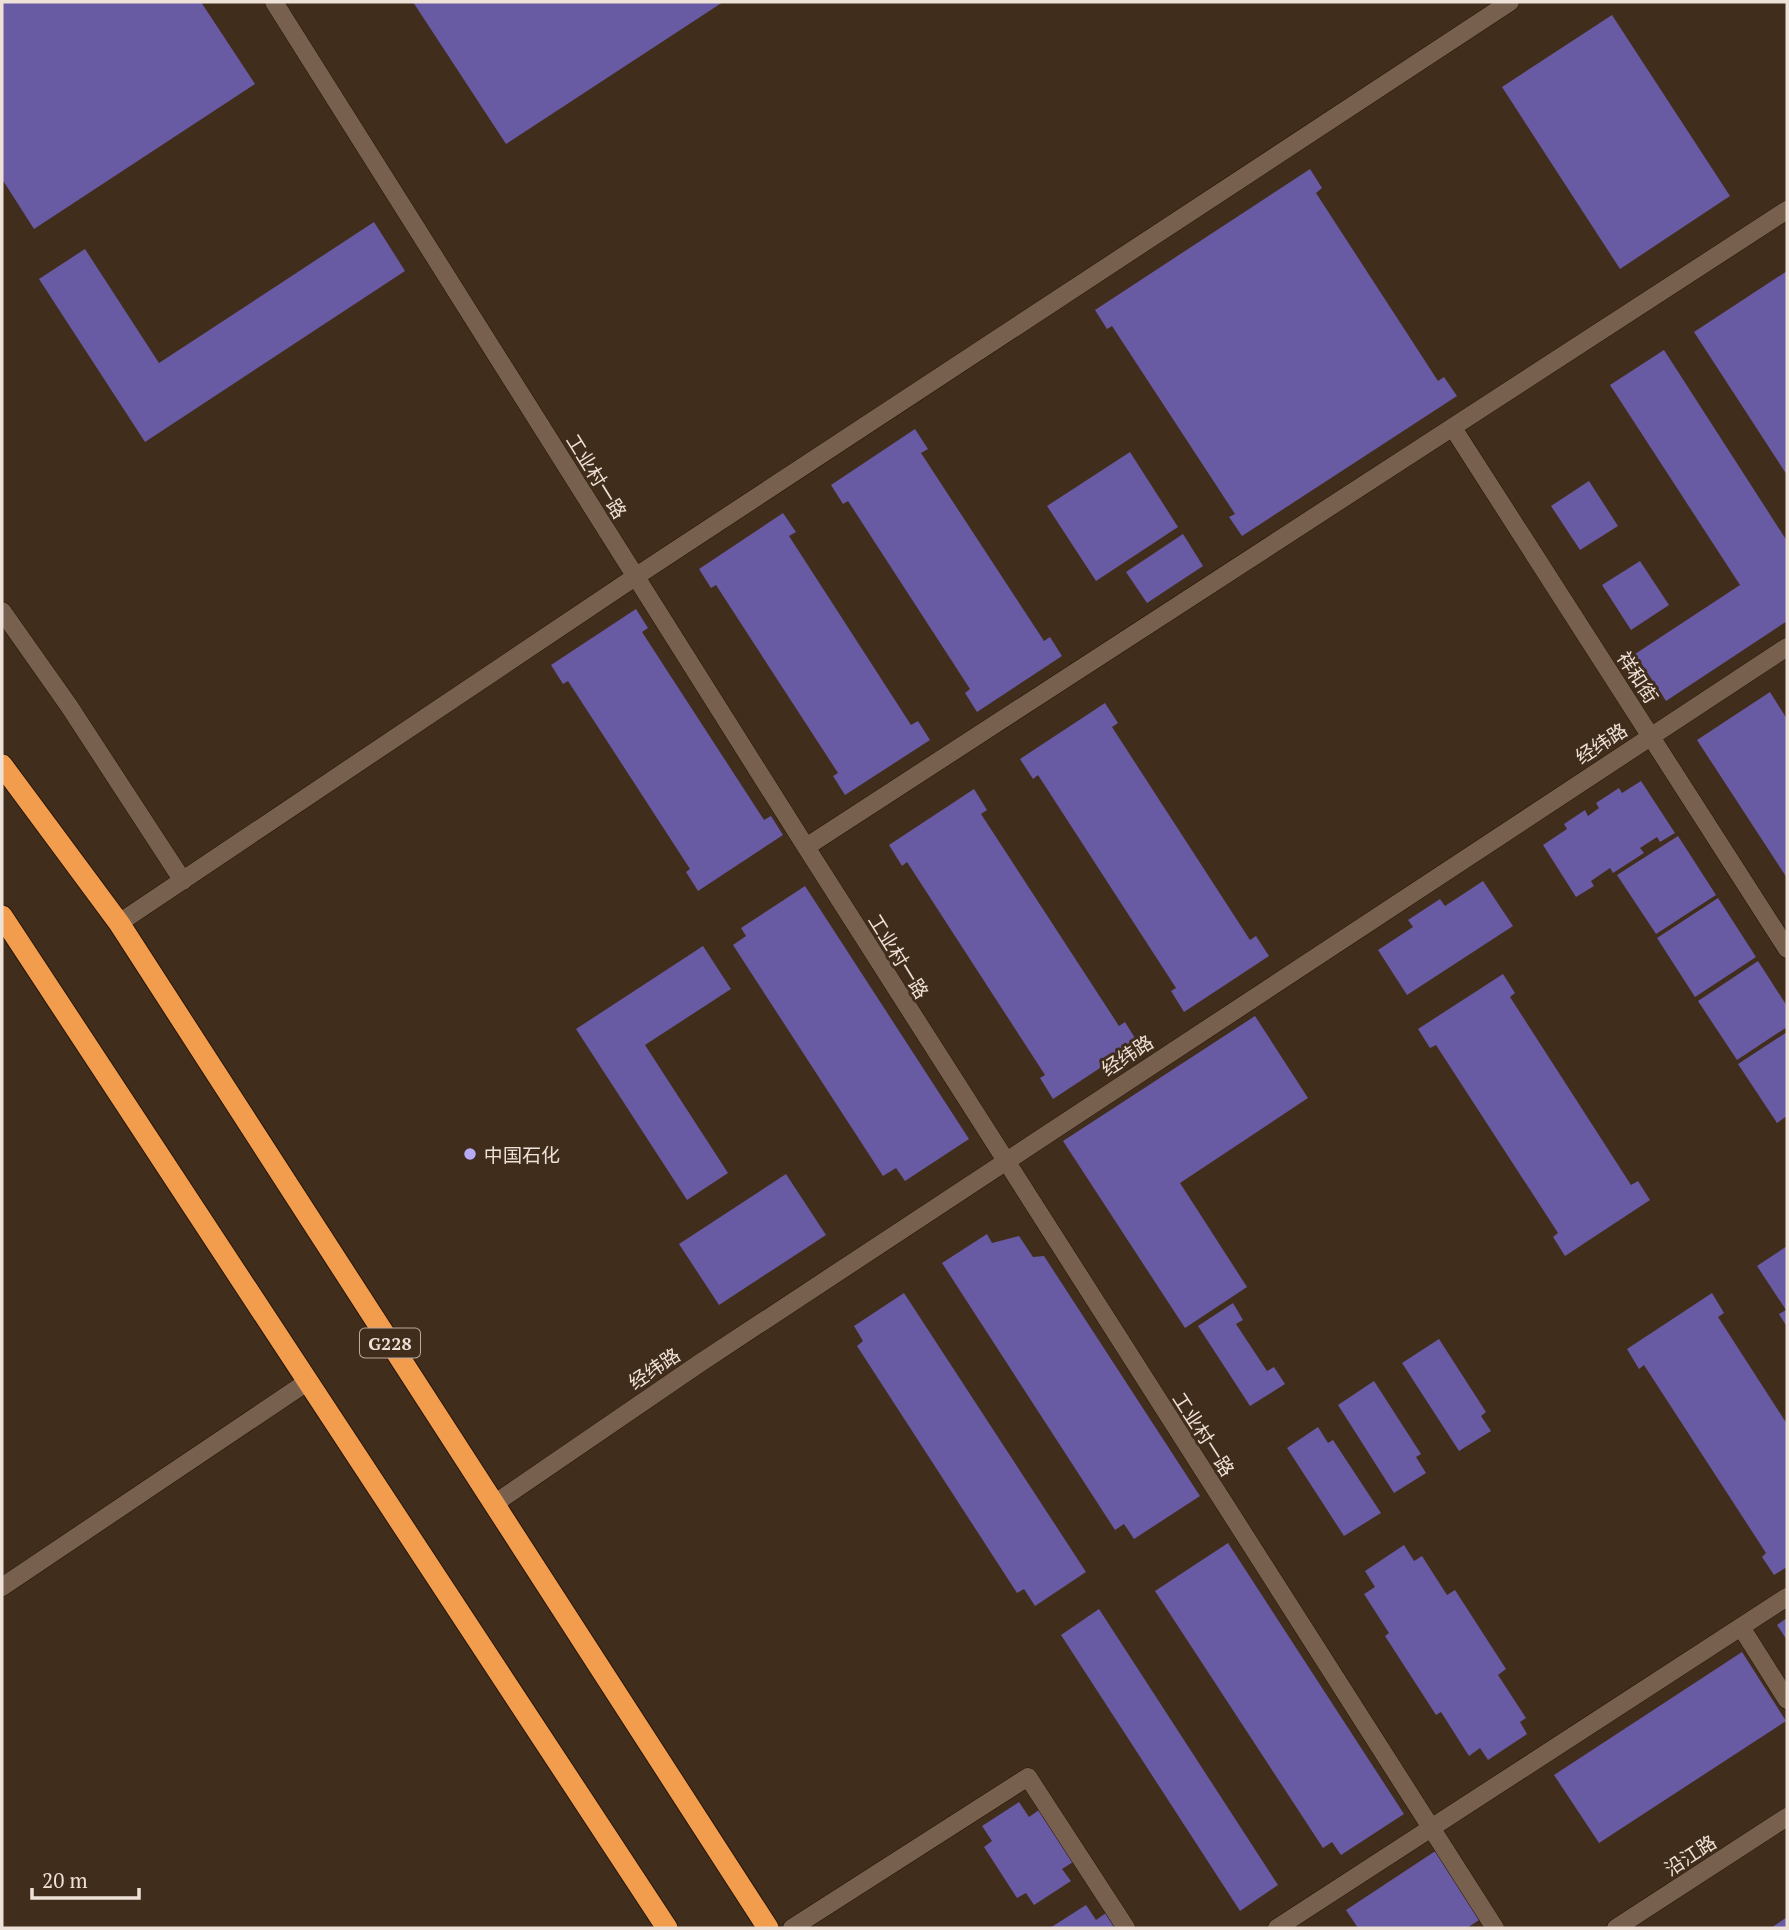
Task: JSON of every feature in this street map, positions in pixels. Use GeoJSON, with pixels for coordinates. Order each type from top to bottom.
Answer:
{"type":"FeatureCollection","features":[{"type":"Feature","properties":{"kind":"highway","name":"G228"},"geometry":{"type":"LineString","coordinates":[[2,765],[119,923],[768,1928]]}},
{"type":"Feature","properties":{"kind":"highway"},"geometry":{"type":"LineString","coordinates":[[2,916],[667,1928]]}},
{"type":"Feature","properties":{"kind":"street","name":"工业村一路"},"geometry":{"type":"LineString","coordinates":[[274,2],[1005,1161],[1495,1928]]}},
{"type":"Feature","properties":{"kind":"street"},"geometry":{"type":"LineString","coordinates":[[119,923],[635,577],[1510,2]]}},
{"type":"Feature","properties":{"kind":"street"},"geometry":{"type":"LineString","coordinates":[[806,847],[1787,210]]}},
{"type":"Feature","properties":{"kind":"street","name":"祥和街"},"geometry":{"type":"LineString","coordinates":[[1453,428],[1787,949]]}},
{"type":"Feature","properties":{"kind":"street"},"geometry":{"type":"LineString","coordinates":[[2,611],[69,706],[183,881]]}},
{"type":"Feature","properties":{"kind":"street","name":"经纬路"},"geometry":{"type":"LineString","coordinates":[[494,1504],[1005,1161],[1787,647]]}},
{"type":"Feature","properties":{"kind":"street"},"geometry":{"type":"LineString","coordinates":[[2,1587],[307,1382]]}},
{"type":"Feature","properties":{"kind":"street"},"geometry":{"type":"LineString","coordinates":[[1277,1928],[1787,1597]]}},
{"type":"Feature","properties":{"kind":"street"},"geometry":{"type":"LineString","coordinates":[[1741,1627],[1787,1700]]}},
{"type":"Feature","properties":{"kind":"street"},"geometry":{"type":"LineString","coordinates":[[792,1928],[1028,1777],[1126,1928]]}},
{"type":"Feature","properties":{"kind":"street","name":"沿江路"},"geometry":{"type":"LineString","coordinates":[[1616,1928],[1787,1817]]}},
{"type":"Feature","properties":{"kind":"building"},"geometry":{"type":"Polygon","coordinates":[[[2,2],[201,2],[255,84],[34,229],[2,179],[2,2]]]}},
{"type":"Feature","properties":{"kind":"building"},"geometry":{"type":"Polygon","coordinates":[[[413,2],[723,2],[506,144],[413,2]]]}},
{"type":"Feature","properties":{"kind":"building"},"geometry":{"type":"Polygon","coordinates":[[[1612,15],[1730,196],[1620,269],[1502,87],[1612,15]]]}},
{"type":"Feature","properties":{"kind":"building"},"geometry":{"type":"Polygon","coordinates":[[[1310,169],[1322,188],[1316,193],[1438,381],[1444,377],[1457,396],[1242,536],[1229,517],[1235,514],[1112,326],[1107,329],[1095,310],[1310,169]]]}},
{"type":"Feature","properties":{"kind":"building"},"geometry":{"type":"Polygon","coordinates":[[[374,222],[405,271],[145,442],[39,279],[85,249],[159,363],[374,222]]]}},
{"type":"Feature","properties":{"kind":"building"},"geometry":{"type":"Polygon","coordinates":[[[1787,271],[1787,475],[1694,332],[1787,271]]]}},
{"type":"Feature","properties":{"kind":"building"},"geometry":{"type":"Polygon","coordinates":[[[1664,350],[1787,541],[1787,621],[1666,701],[1635,654],[1740,585],[1610,385],[1664,350]]]}},
{"type":"Feature","properties":{"kind":"building"},"geometry":{"type":"Polygon","coordinates":[[[915,429],[928,449],[921,453],[1044,641],[1050,637],[1062,656],[977,712],[965,693],[970,689],[848,501],[843,504],[831,485],[915,429]]]}},
{"type":"Feature","properties":{"kind":"building"},"geometry":{"type":"Polygon","coordinates":[[[1130,452],[1178,527],[1096,581],[1047,506],[1130,452]]]}},
{"type":"Feature","properties":{"kind":"building"},"geometry":{"type":"Polygon","coordinates":[[[1589,481],[1618,526],[1580,550],[1551,506],[1589,481]]]}},
{"type":"Feature","properties":{"kind":"building"},"geometry":{"type":"Polygon","coordinates":[[[783,513],[796,532],[789,536],[911,725],[918,721],[930,740],[845,795],[833,776],[838,773],[716,585],[711,588],[699,569],[783,513]]]}},
{"type":"Feature","properties":{"kind":"building"},"geometry":{"type":"Polygon","coordinates":[[[1183,534],[1203,566],[1147,603],[1126,572],[1183,534]]]}},
{"type":"Feature","properties":{"kind":"building"},"geometry":{"type":"Polygon","coordinates":[[[1640,561],[1669,605],[1631,630],[1602,585],[1640,561]]]}},
{"type":"Feature","properties":{"kind":"building"},"geometry":{"type":"Polygon","coordinates":[[[636,609],[648,628],[642,632],[764,820],[771,816],[783,835],[698,891],[686,872],[690,869],[568,681],[563,684],[551,665],[636,609]]]}},
{"type":"Feature","properties":{"kind":"building"},"geometry":{"type":"Polygon","coordinates":[[[1770,692],[1787,719],[1787,878],[1697,740],[1770,692]]]}},
{"type":"Feature","properties":{"kind":"building"},"geometry":{"type":"Polygon","coordinates":[[[1105,703],[1118,723],[1112,727],[1250,940],[1256,936],[1269,956],[1184,1012],[1171,991],[1176,988],[1038,775],[1033,779],[1020,759],[1105,703]]]}},
{"type":"Feature","properties":{"kind":"building"},"geometry":{"type":"Polygon","coordinates":[[[1641,781],[1675,833],[1660,842],[1657,837],[1640,848],[1644,853],[1613,873],[1610,868],[1591,881],[1594,886],[1576,897],[1543,845],[1567,829],[1564,824],[1585,810],[1588,816],[1599,808],[1596,803],[1619,788],[1622,793],[1641,781]]]}},
{"type":"Feature","properties":{"kind":"building"},"geometry":{"type":"Polygon","coordinates":[[[974,789],[987,810],[981,814],[1119,1026],[1125,1022],[1138,1043],[1053,1099],[1040,1078],[1045,1075],[907,862],[902,866],[889,845],[974,789]]]}},
{"type":"Feature","properties":{"kind":"building"},"geometry":{"type":"Polygon","coordinates":[[[1678,836],[1716,895],[1656,934],[1617,875],[1678,836]]]}},
{"type":"Feature","properties":{"kind":"building"},"geometry":{"type":"Polygon","coordinates":[[[1483,881],[1513,926],[1407,995],[1378,950],[1413,927],[1408,920],[1440,899],[1445,906],[1483,881]]]}},
{"type":"Feature","properties":{"kind":"building"},"geometry":{"type":"Polygon","coordinates":[[[805,886],[969,1139],[905,1181],[896,1168],[883,1176],[733,945],[746,936],[741,928],[805,886]]]}},
{"type":"Feature","properties":{"kind":"building"},"geometry":{"type":"Polygon","coordinates":[[[1718,898],[1756,957],[1695,997],[1657,938],[1718,898]]]}},
{"type":"Feature","properties":{"kind":"building"},"geometry":{"type":"Polygon","coordinates":[[[703,946],[731,989],[645,1045],[728,1173],[687,1200],[576,1029],[703,946]]]}},
{"type":"Feature","properties":{"kind":"building"},"geometry":{"type":"Polygon","coordinates":[[[1758,961],[1787,1006],[1787,1027],[1737,1060],[1698,1001],[1758,961]]]}},
{"type":"Feature","properties":{"kind":"building"},"geometry":{"type":"Polygon","coordinates":[[[1503,974],[1515,993],[1510,997],[1631,1185],[1638,1181],[1650,1200],[1565,1256],[1553,1237],[1558,1233],[1436,1045],[1430,1048],[1418,1029],[1503,974]]]}},
{"type":"Feature","properties":{"kind":"building"},"geometry":{"type":"Polygon","coordinates":[[[1255,1016],[1308,1098],[1180,1183],[1247,1287],[1185,1328],[1063,1141],[1255,1016]]]}},
{"type":"Feature","properties":{"kind":"building"},"geometry":{"type":"Polygon","coordinates":[[[1787,1032],[1787,1116],[1777,1123],[1738,1064],[1787,1032]]]}},
{"type":"Feature","properties":{"kind":"building"},"geometry":{"type":"Polygon","coordinates":[[[786,1174],[826,1235],[719,1305],[679,1244],[786,1174]]]}},
{"type":"Feature","properties":{"kind":"building"},"geometry":{"type":"Polygon","coordinates":[[[987,1234],[992,1243],[1019,1236],[1033,1257],[1044,1256],[1200,1496],[1134,1539],[1124,1524],[1115,1530],[942,1263],[987,1234]]]}},
{"type":"Feature","properties":{"kind":"building"},"geometry":{"type":"Polygon","coordinates":[[[1787,1246],[1787,1327],[1779,1314],[1786,1310],[1757,1266],[1787,1246]]]}},
{"type":"Feature","properties":{"kind":"building"},"geometry":{"type":"Polygon","coordinates":[[[904,1293],[1086,1572],[1035,1606],[1024,1589],[1017,1593],[857,1346],[863,1341],[854,1326],[904,1293]]]}},
{"type":"Feature","properties":{"kind":"building"},"geometry":{"type":"Polygon","coordinates":[[[1712,1293],[1724,1313],[1718,1317],[1787,1424],[1787,1567],[1774,1575],[1762,1557],[1766,1553],[1644,1365],[1639,1369],[1627,1349],[1712,1293]]]}},
{"type":"Feature","properties":{"kind":"building"},"geometry":{"type":"Polygon","coordinates":[[[1233,1303],[1243,1320],[1236,1324],[1267,1371],[1274,1367],[1285,1384],[1250,1406],[1198,1326],[1233,1303]]]}},
{"type":"Feature","properties":{"kind":"building"},"geometry":{"type":"Polygon","coordinates":[[[1439,1339],[1486,1412],[1481,1416],[1491,1431],[1459,1451],[1402,1363],[1439,1339]]]}},
{"type":"Feature","properties":{"kind":"building"},"geometry":{"type":"Polygon","coordinates":[[[1374,1381],[1421,1454],[1416,1457],[1426,1473],[1394,1493],[1338,1405],[1374,1381]]]}},
{"type":"Feature","properties":{"kind":"building"},"geometry":{"type":"Polygon","coordinates":[[[1318,1427],[1328,1443],[1333,1440],[1381,1513],[1344,1536],[1287,1448],[1318,1427]]]}},
{"type":"Feature","properties":{"kind":"building"},"geometry":{"type":"Polygon","coordinates":[[[1228,1543],[1404,1814],[1341,1855],[1332,1842],[1323,1848],[1155,1591],[1228,1543]]]}},
{"type":"Feature","properties":{"kind":"building"},"geometry":{"type":"Polygon","coordinates":[[[1404,1545],[1414,1561],[1422,1556],[1447,1595],[1455,1590],[1506,1669],[1498,1675],[1526,1718],[1520,1722],[1527,1734],[1488,1760],[1480,1748],[1469,1756],[1441,1712],[1436,1715],[1385,1636],[1389,1633],[1364,1594],[1375,1587],[1365,1571],[1404,1545]]]}},
{"type":"Feature","properties":{"kind":"building"},"geometry":{"type":"Polygon","coordinates":[[[1099,1609],[1278,1885],[1240,1911],[1061,1635],[1099,1609]]]}},
{"type":"Feature","properties":{"kind":"building"},"geometry":{"type":"Polygon","coordinates":[[[1787,1618],[1787,1640],[1777,1625],[1787,1618]]]}},
{"type":"Feature","properties":{"kind":"building"},"geometry":{"type":"Polygon","coordinates":[[[1742,1652],[1786,1721],[1599,1843],[1554,1775],[1742,1652]]]}},
{"type":"Feature","properties":{"kind":"building"},"geometry":{"type":"Polygon","coordinates":[[[1019,1802],[1029,1817],[1039,1810],[1073,1862],[1062,1869],[1071,1881],[1034,1905],[1026,1893],[1017,1898],[984,1847],[992,1841],[982,1826],[1019,1802]]]}},
{"type":"Feature","properties":{"kind":"building"},"geometry":{"type":"Polygon","coordinates":[[[1440,1848],[1485,1916],[1467,1928],[1358,1928],[1346,1910],[1440,1848]]]}},
{"type":"Feature","properties":{"kind":"building"},"geometry":{"type":"Polygon","coordinates":[[[1086,1905],[1096,1920],[1106,1913],[1116,1928],[1050,1928],[1086,1905]]]}},
{"type":"Feature","properties":{"kind":"building"},"geometry":{"type":"Polygon","coordinates":[[[1787,1917],[1787,1928],[1771,1928],[1787,1917]]]}},
{"type":"Feature","properties":{"kind":"place","name":"中国石化"},"geometry":{"type":"Point","coordinates":[470,1154]}}]}
